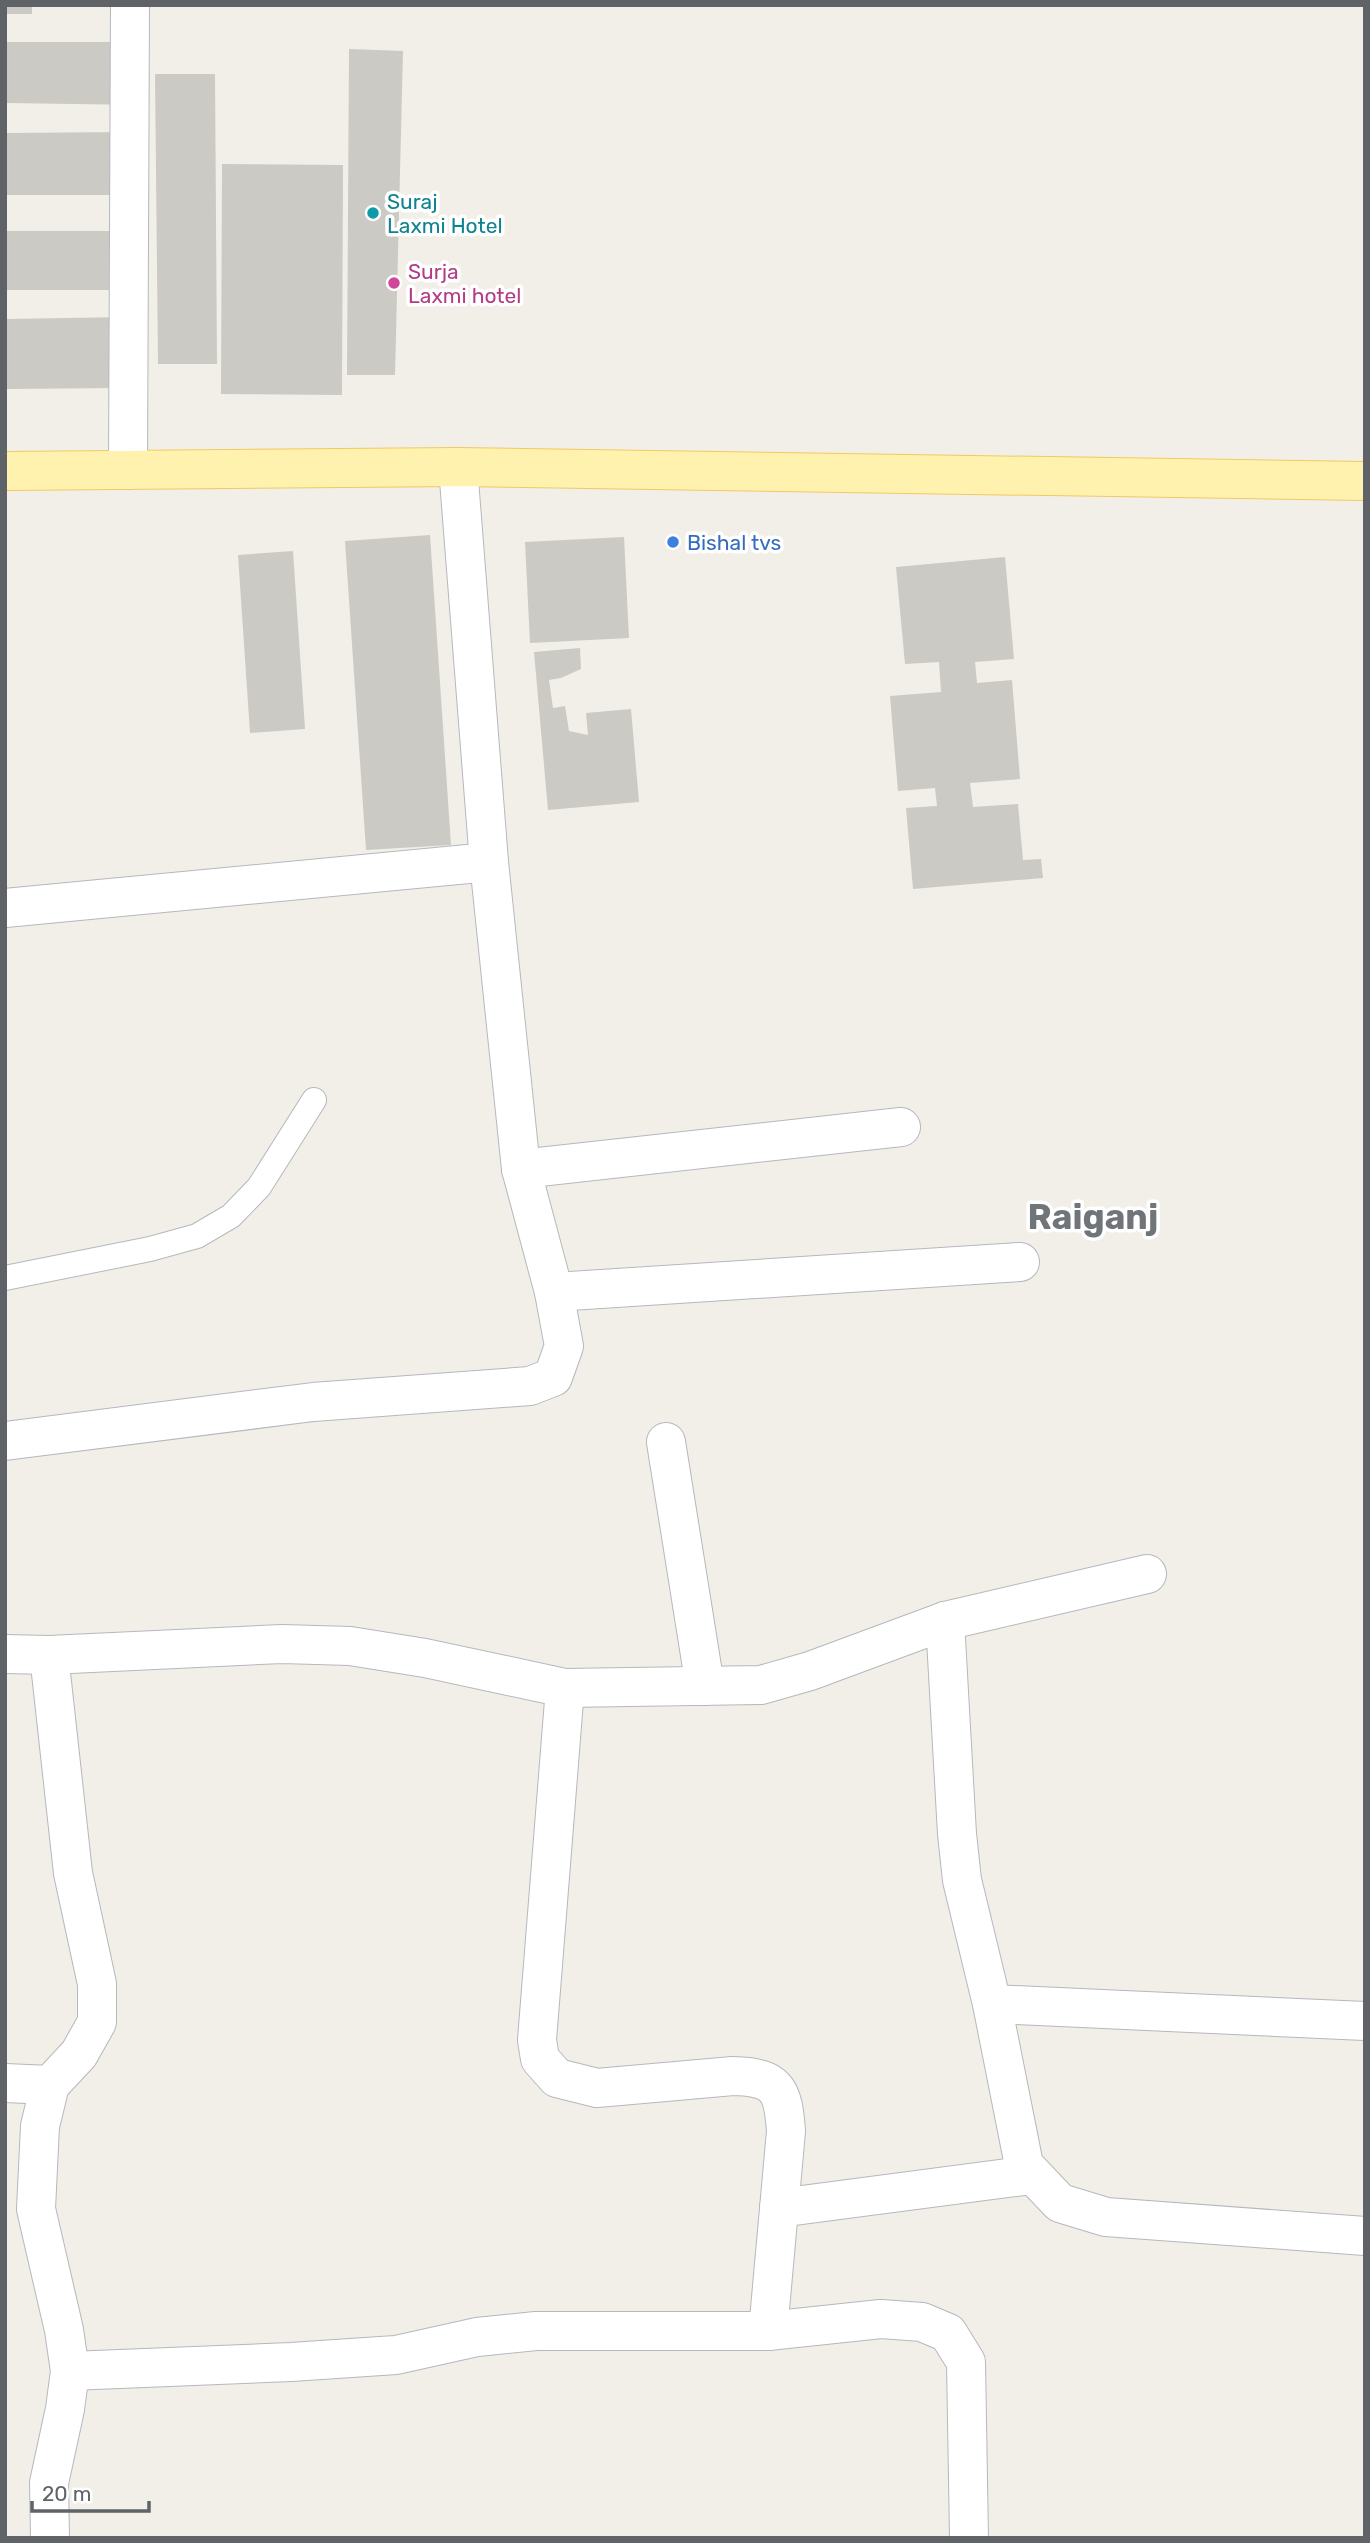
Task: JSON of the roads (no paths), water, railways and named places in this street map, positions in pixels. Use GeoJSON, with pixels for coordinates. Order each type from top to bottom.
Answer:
{"type":"FeatureCollection","features":[{"type":"Feature","properties":{"kind":"main road"},"geometry":{"type":"LineString","coordinates":[[5,471],[458,467],[1365,481]]}},
{"type":"Feature","properties":{"kind":"street"},"geometry":{"type":"LineString","coordinates":[[128,470],[130,5]]}},
{"type":"Feature","properties":{"kind":"street"},"geometry":{"type":"LineString","coordinates":[[5,1441],[313,1402],[530,1386],[553,1377],[564,1346],[554,1292],[521,1169],[489,862],[458,467]]}},
{"type":"Feature","properties":{"kind":"street"},"geometry":{"type":"LineString","coordinates":[[5,908],[489,862]]}},
{"type":"Feature","properties":{"kind":"street"},"geometry":{"type":"LineString","coordinates":[[521,1169],[901,1127]]}},
{"type":"Feature","properties":{"kind":"street"},"geometry":{"type":"LineString","coordinates":[[554,1292],[1020,1262]]}},
{"type":"Feature","properties":{"kind":"street"},"geometry":{"type":"LineString","coordinates":[[666,1442],[705,1686]]}},
{"type":"Feature","properties":{"kind":"street"},"geometry":{"type":"LineString","coordinates":[[5,1654],[49,1655],[282,1644],[350,1646],[425,1658],[565,1688],[761,1685],[810,1671],[945,1621],[1147,1574]]}},
{"type":"Feature","properties":{"kind":"street"},"geometry":{"type":"LineString","coordinates":[[945,1621],[962,1880],[992,2004],[1024,2165],[1060,2203],[1106,2217],[1365,2236]]}},
{"type":"Feature","properties":{"kind":"street"},"geometry":{"type":"LineString","coordinates":[[49,1655],[73,1873],[97,1984],[97,2022],[79,2054],[50,2085],[21,2209],[64,2330],[70,2371],[49,2483],[50,2538]]}},
{"type":"Feature","properties":{"kind":"street"},"geometry":{"type":"LineString","coordinates":[[565,1688],[537,2040],[540,2059],[557,2078],[597,2088],[733,2076],[755,2077],[774,2086],[784,2103],[786,2131],[768,2331]]}},
{"type":"Feature","properties":{"kind":"street"},"geometry":{"type":"LineString","coordinates":[[992,2004],[1365,2021]]}},
{"type":"Feature","properties":{"kind":"street"},"geometry":{"type":"LineString","coordinates":[[5,2083],[50,2085]]}},
{"type":"Feature","properties":{"kind":"street"},"geometry":{"type":"LineString","coordinates":[[779,2207],[1031,2175]]}},
{"type":"Feature","properties":{"kind":"street"},"geometry":{"type":"LineString","coordinates":[[70,2371],[396,2355],[477,2337],[536,2331],[768,2331],[881,2319],[922,2322],[948,2333],[966,2362],[969,2538]]}},
{"type":"Feature","properties":{"kind":"lane"},"geometry":{"type":"LineString","coordinates":[[5,1278],[150,1249],[197,1236],[231,1216],[259,1187],[314,1100]]}},
{"type":"Feature","properties":{"kind":"place","name":"Suraj Laxmi Hotel"},"geometry":{"type":"Point","coordinates":[373,213]}},
{"type":"Feature","properties":{"kind":"place","name":"Surja Laxmi hotel"},"geometry":{"type":"Point","coordinates":[394,283]}},
{"type":"Feature","properties":{"kind":"place","name":"Bishal tvs"},"geometry":{"type":"Point","coordinates":[673,542]}},
{"type":"Feature","properties":{"kind":"district","name":"Raiganj"},"geometry":{"type":"Point","coordinates":[1093,1217]}}]}
